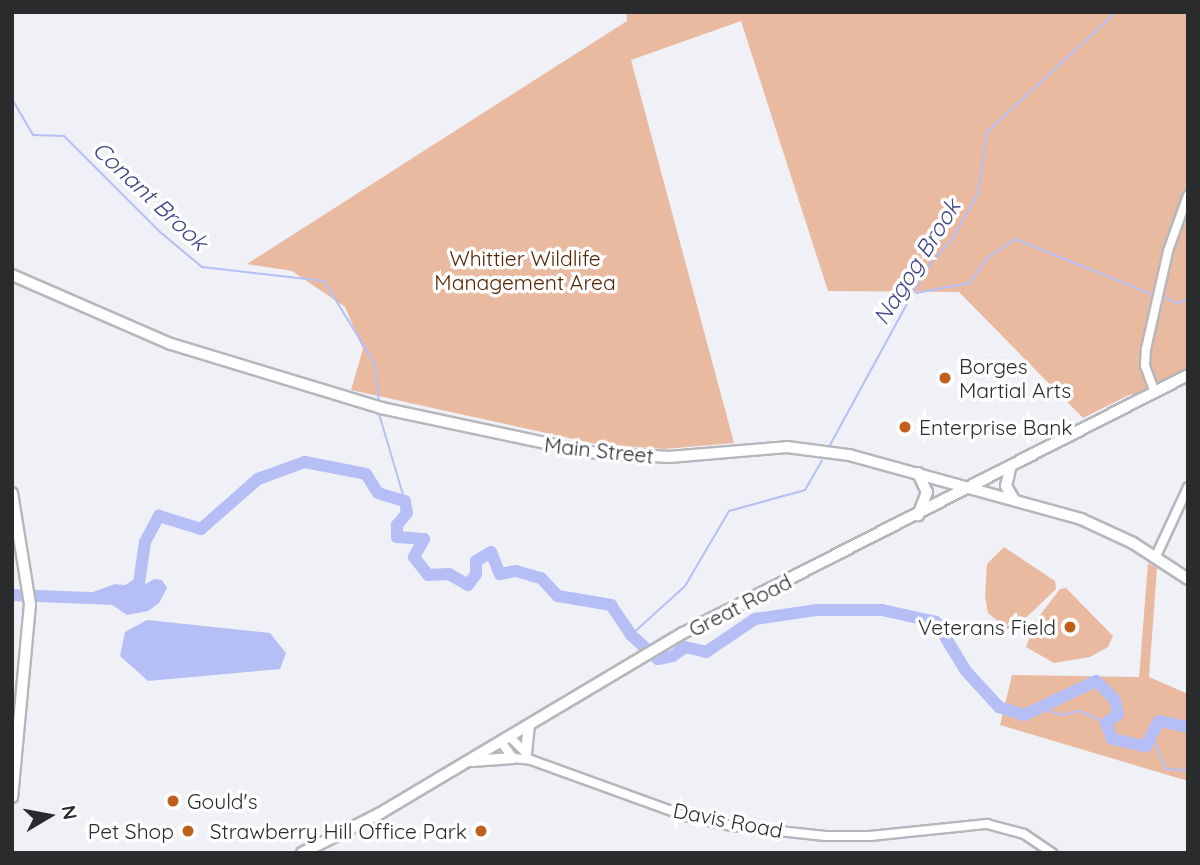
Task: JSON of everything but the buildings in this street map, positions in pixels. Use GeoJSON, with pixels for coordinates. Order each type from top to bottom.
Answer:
{"type":"FeatureCollection","features":[{"type":"Feature","properties":{"kind":"main road","name":"Main Street"},"geometry":{"type":"LineString","coordinates":[[12,275],[171,344],[381,408],[488,433],[588,452],[654,457],[803,448],[974,487],[1106,529],[1156,556],[1188,579]]}},
{"type":"Feature","properties":{"kind":"main road","name":"Great Road"},"geometry":{"type":"LineString","coordinates":[[302,853],[470,761],[655,649],[1010,469],[1188,375]]}},
{"type":"Feature","properties":{"kind":"main road"},"geometry":{"type":"LineString","coordinates":[[1010,469],[1006,486],[1013,498]]}},
{"type":"Feature","properties":{"kind":"main road"},"geometry":{"type":"LineString","coordinates":[[918,473],[927,492],[918,515]]}},
{"type":"Feature","properties":{"kind":"main road"},"geometry":{"type":"LineString","coordinates":[[528,726],[528,756]]}},
{"type":"Feature","properties":{"kind":"main road"},"geometry":{"type":"LineString","coordinates":[[470,761],[513,758]]}},
{"type":"Feature","properties":{"kind":"street"},"geometry":{"type":"LineString","coordinates":[[1155,393],[1145,366],[1146,349],[1168,251],[1188,195]]}},
{"type":"Feature","properties":{"kind":"street"},"geometry":{"type":"LineString","coordinates":[[1156,556],[1188,487]]}},
{"type":"Feature","properties":{"kind":"street"},"geometry":{"type":"LineString","coordinates":[[12,493],[30,604],[12,797]]}},
{"type":"Feature","properties":{"kind":"street"},"geometry":{"type":"LineString","coordinates":[[506,739],[513,758]]}},
{"type":"Feature","properties":{"kind":"street","name":"Davis Road"},"geometry":{"type":"LineString","coordinates":[[506,739],[528,756],[686,816],[733,825],[858,836],[988,824],[1024,834],[1052,853]]}},
{"type":"Feature","properties":{"kind":"street","name":"Davis Road"},"geometry":{"type":"LineString","coordinates":[[513,758],[528,756]]}},
{"type":"Feature","properties":{"kind":"green space","name":"Whittier Wildlife Management Area"},"geometry":{"type":"Polygon","coordinates":[[[626,12],[1188,12],[1188,385],[1129,395],[1083,418],[959,292],[828,291],[741,21],[631,60],[734,443],[664,449],[596,444],[351,390],[363,349],[345,307],[292,271],[247,264],[627,21],[626,12]]]}},
{"type":"Feature","properties":{"kind":"green space","name":"Veterans Field"},"geometry":{"type":"Polygon","coordinates":[[[1004,547],[1055,581],[1056,589],[1011,632],[988,613],[985,596],[987,564],[1004,547]]]}},
{"type":"Feature","properties":{"kind":"green space"},"geometry":{"type":"Polygon","coordinates":[[[1148,563],[1157,568],[1149,677],[1188,694],[1188,781],[1000,725],[1012,675],[1139,677],[1148,563]]]}},
{"type":"Feature","properties":{"kind":"green space","name":"Veterans Field"},"geometry":{"type":"Polygon","coordinates":[[[1066,588],[1113,636],[1108,647],[1090,657],[1054,663],[1026,647],[1037,619],[1060,589],[1066,588]]]}},
{"type":"Feature","properties":{"kind":"water"},"geometry":{"type":"Polygon","coordinates":[[[154,579],[162,580],[167,588],[159,603],[148,611],[127,615],[93,592],[115,584],[141,587],[154,579]]]}},
{"type":"Feature","properties":{"kind":"water"},"geometry":{"type":"Polygon","coordinates":[[[147,620],[270,633],[286,653],[280,669],[148,681],[120,656],[125,632],[147,620]]]}},
{"type":"Feature","properties":{"kind":"waterway","name":"Nagog Brook"},"geometry":{"type":"LineString","coordinates":[[830,445],[926,269],[953,238],[978,193],[987,132],[1116,12]]}},
{"type":"Feature","properties":{"kind":"waterway","name":"Conant Brook"},"geometry":{"type":"LineString","coordinates":[[12,99],[33,135],[64,136],[160,232],[202,267],[324,281],[375,364],[379,402]]}},
{"type":"Feature","properties":{"kind":"waterway"},"geometry":{"type":"LineString","coordinates":[[916,293],[970,283],[987,258],[1015,239],[1151,294]]}},
{"type":"Feature","properties":{"kind":"waterway"},"geometry":{"type":"LineString","coordinates":[[1166,298],[1178,303],[1188,299]]}},
{"type":"Feature","properties":{"kind":"waterway","name":"Conant Brook"},"geometry":{"type":"LineString","coordinates":[[379,414],[405,501]]}},
{"type":"Feature","properties":{"kind":"waterway","name":"Nagog Brook"},"geometry":{"type":"LineString","coordinates":[[631,635],[685,586],[729,511],[805,490],[822,461]]}},
{"type":"Feature","properties":{"kind":"waterway"},"geometry":{"type":"LineString","coordinates":[[12,595],[116,599],[139,583],[145,542],[159,516],[201,529],[258,479],[305,462],[366,474],[378,493],[405,501],[407,513],[397,525],[397,537],[424,539],[414,557],[428,575],[449,574],[468,585],[476,574],[476,561],[491,552],[500,574],[516,571],[541,578],[558,596],[611,605],[631,635],[658,659],[673,656],[685,647],[706,652],[755,619],[817,610],[882,610],[936,622],[966,671],[999,707],[1024,715],[1096,681],[1115,700],[1118,714],[1106,723],[1112,739],[1146,746],[1159,721],[1188,727]]}},
{"type":"Feature","properties":{"kind":"waterway"},"geometry":{"type":"LineString","coordinates":[[1040,708],[1061,715],[1079,711],[1106,723]]}},
{"type":"Feature","properties":{"kind":"waterway"},"geometry":{"type":"LineString","coordinates":[[1153,738],[1166,769],[1188,770]]}},
{"type":"Feature","properties":{"kind":"place","name":"Borges Martial Arts"},"geometry":{"type":"Point","coordinates":[945,378]}},
{"type":"Feature","properties":{"kind":"place","name":"Enterprise Bank"},"geometry":{"type":"Point","coordinates":[905,427]}},
{"type":"Feature","properties":{"kind":"place","name":"Veterans Field"},"geometry":{"type":"Point","coordinates":[1070,627]}},
{"type":"Feature","properties":{"kind":"place","name":"Gould's"},"geometry":{"type":"Point","coordinates":[173,801]}},
{"type":"Feature","properties":{"kind":"place","name":"Pet Shop"},"geometry":{"type":"Point","coordinates":[188,831]}},
{"type":"Feature","properties":{"kind":"place","name":"Strawberry Hill Office Park"},"geometry":{"type":"Point","coordinates":[481,831]}}]}
